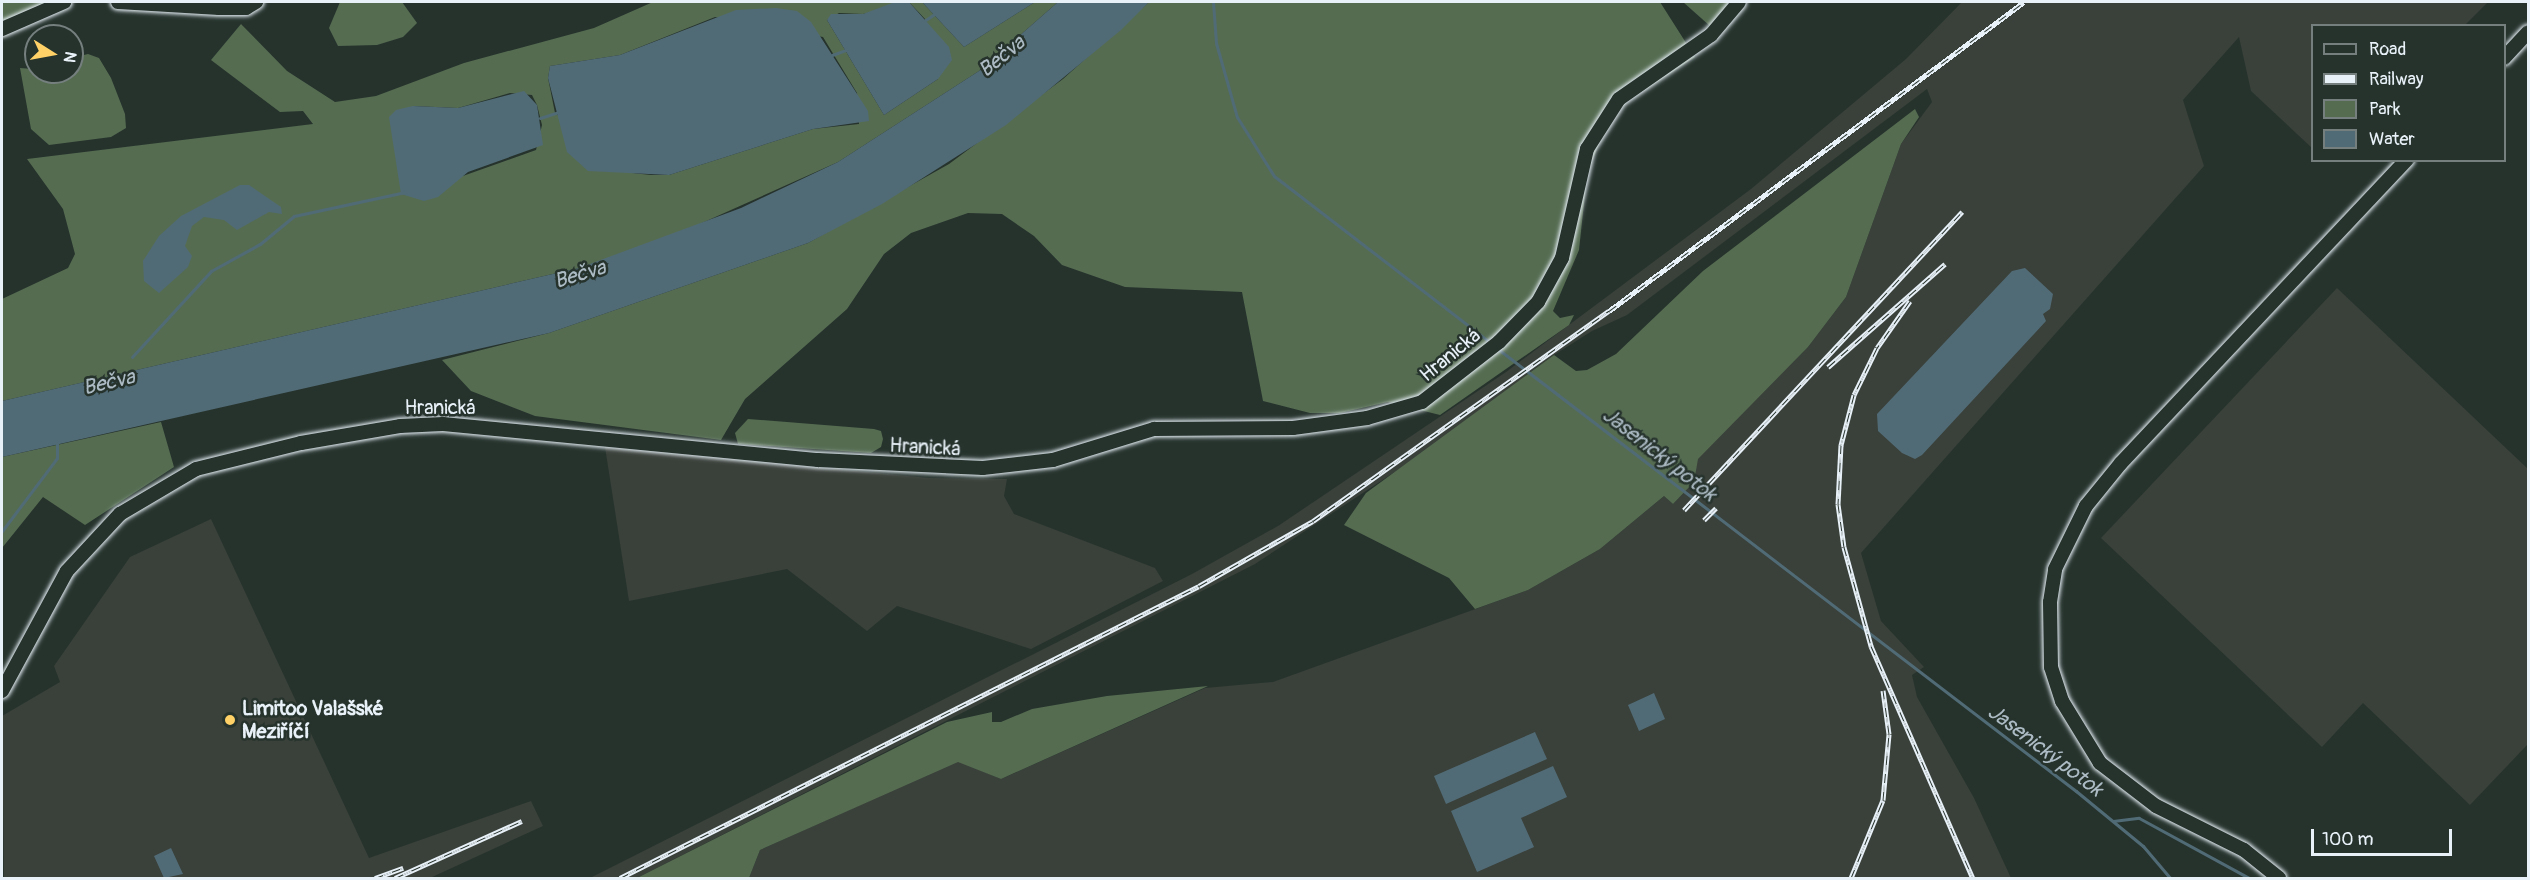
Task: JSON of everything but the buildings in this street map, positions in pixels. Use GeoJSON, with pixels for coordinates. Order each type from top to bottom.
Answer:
{"type":"FeatureCollection","features":[{"type":"Feature","properties":{"kind":"street"},"geometry":{"type":"LineString","coordinates":[[2,29],[64,2]]}},
{"type":"Feature","properties":{"kind":"street"},"geometry":{"type":"LineString","coordinates":[[118,2],[219,8],[246,8],[256,2]]}},
{"type":"Feature","properties":{"kind":"street","name":"Hranická"},"geometry":{"type":"LineString","coordinates":[[2,691],[67,571],[92,539],[120,514],[175,479],[245,456],[432,423],[553,431],[833,461],[1010,466],[1169,427],[1293,428],[1386,414],[1437,393],[1494,346],[1532,309],[1554,275],[1584,157],[1605,117],[1641,80],[1711,34],[1739,2]]}},
{"type":"Feature","properties":{"kind":"street"},"geometry":{"type":"LineString","coordinates":[[2506,57],[2529,33]]}},
{"type":"Feature","properties":{"kind":"street"},"geometry":{"type":"LineString","coordinates":[[2279,879],[2244,850],[2156,806],[2100,763],[2062,701],[2051,667],[2049,613],[2055,569],[2085,506],[2121,463],[2405,162]]}},
{"type":"Feature","properties":{"kind":"shaded area"},"geometry":{"type":"Polygon","coordinates":[[[1962,2],[2488,2],[2466,24],[2311,24],[2311,147],[2251,91],[2239,37],[2183,100],[2204,166],[1861,553],[1881,621],[1924,667],[1912,675],[1917,697],[1974,798],[2011,878],[749,878],[760,850],[958,761],[1001,779],[1205,688],[1273,682],[1528,590],[1600,549],[1664,496],[1673,504],[1694,482],[1697,459],[1808,347],[1846,297],[1901,144],[1932,102],[1927,89],[1627,315],[1592,331],[1554,355],[1416,458],[1255,564],[637,878],[590,878],[1192,574],[1278,526],[1506,372],[1751,189],[1906,59],[1962,2]]]}},
{"type":"Feature","properties":{"kind":"shaded area"},"geometry":{"type":"Polygon","coordinates":[[[2337,288],[2528,469],[2528,744],[2470,805],[2363,703],[2322,747],[2101,538],[2337,288]]]}},
{"type":"Feature","properties":{"kind":"shaded area"},"geometry":{"type":"Polygon","coordinates":[[[605,447],[929,478],[1007,479],[1004,496],[1014,514],[1155,568],[1163,581],[1031,649],[897,606],[867,631],[787,569],[629,601],[605,447]]]}},
{"type":"Feature","properties":{"kind":"shaded area"},"geometry":{"type":"Polygon","coordinates":[[[211,519],[369,858],[531,801],[543,826],[430,878],[4,878],[2,716],[60,682],[54,666],[130,557],[211,519]]]}},
{"type":"Feature","properties":{"kind":"green space"},"geometry":{"type":"Polygon","coordinates":[[[2,2],[48,2],[2,26],[2,2]]]}},
{"type":"Feature","properties":{"kind":"green space"},"geometry":{"type":"Polygon","coordinates":[[[340,2],[402,2],[417,23],[403,37],[377,45],[338,46],[329,28],[340,2]]]}},
{"type":"Feature","properties":{"kind":"green space"},"geometry":{"type":"Polygon","coordinates":[[[653,2],[895,2],[890,7],[863,14],[839,13],[827,20],[884,115],[938,79],[926,20],[909,2],[922,2],[964,47],[1035,2],[1058,2],[979,71],[838,162],[666,239],[579,268],[2,401],[2,299],[68,268],[75,254],[63,209],[27,159],[313,124],[303,111],[280,112],[211,60],[241,24],[287,71],[335,102],[376,96],[464,63],[594,28],[653,2]],[[715,17],[620,55],[550,66],[548,78],[555,113],[632,173],[651,175],[669,175],[813,129],[859,124],[857,93],[823,37],[715,17]],[[510,93],[458,108],[413,106],[460,177],[536,150],[542,125],[537,105],[532,95],[510,93]]]}},
{"type":"Feature","properties":{"kind":"green space"},"geometry":{"type":"Polygon","coordinates":[[[1149,2],[1660,2],[1695,57],[1625,103],[1602,136],[1587,175],[1579,250],[1553,311],[1560,318],[1574,315],[1569,325],[1440,415],[1388,402],[1340,413],[1310,413],[1263,401],[1242,292],[1125,287],[1062,265],[1034,236],[1002,214],[968,213],[911,233],[884,254],[847,309],[745,399],[721,440],[535,416],[471,391],[442,360],[549,333],[808,243],[949,164],[1063,79],[1149,2]]]}},
{"type":"Feature","properties":{"kind":"green space"},"geometry":{"type":"Polygon","coordinates":[[[1683,2],[1733,2],[1710,26],[1683,2]]]}},
{"type":"Feature","properties":{"kind":"green space"},"geometry":{"type":"Polygon","coordinates":[[[84,55],[99,58],[111,78],[125,114],[126,128],[111,137],[49,145],[31,129],[20,68],[24,68],[24,84],[84,84],[84,55]]]}},
{"type":"Feature","properties":{"kind":"green space"},"geometry":{"type":"Polygon","coordinates":[[[1915,109],[1919,117],[1901,144],[1846,297],[1808,347],[1698,459],[1694,482],[1673,504],[1664,496],[1600,549],[1528,590],[1475,609],[1449,578],[1344,525],[1366,493],[1554,355],[1576,371],[1587,370],[1616,354],[1703,271],[1915,109]]]}},
{"type":"Feature","properties":{"kind":"green space"},"geometry":{"type":"Polygon","coordinates":[[[748,419],[874,429],[881,431],[883,439],[881,447],[871,453],[738,444],[735,433],[748,419]]]}},
{"type":"Feature","properties":{"kind":"green space"},"geometry":{"type":"Polygon","coordinates":[[[161,422],[174,467],[85,525],[43,497],[2,548],[2,457],[161,422]]]}},
{"type":"Feature","properties":{"kind":"green space"},"geometry":{"type":"Polygon","coordinates":[[[1208,686],[1001,779],[958,762],[760,850],[749,878],[637,878],[947,722],[992,712],[992,722],[1001,722],[1032,709],[1107,696],[1208,686]]]}},
{"type":"Feature","properties":{"kind":"water"},"geometry":{"type":"Polygon","coordinates":[[[895,2],[909,2],[949,47],[952,60],[938,79],[884,115],[827,20],[831,14],[863,14],[895,2]]]}},
{"type":"Feature","properties":{"kind":"water"},"geometry":{"type":"Polygon","coordinates":[[[922,2],[1035,2],[964,47],[922,2]]]}},
{"type":"Feature","properties":{"kind":"water","name":"Bečva"},"geometry":{"type":"Polygon","coordinates":[[[1058,2],[1149,2],[1121,30],[1006,125],[882,204],[808,243],[549,333],[2,457],[2,401],[579,268],[741,208],[838,162],[979,71],[1058,2]]]}},
{"type":"Feature","properties":{"kind":"water"},"geometry":{"type":"Polygon","coordinates":[[[776,8],[797,11],[811,22],[868,111],[869,121],[813,129],[669,175],[588,171],[567,152],[548,78],[550,66],[620,55],[736,10],[776,8]]]}},
{"type":"Feature","properties":{"kind":"water"},"geometry":{"type":"Polygon","coordinates":[[[524,91],[537,105],[543,145],[468,172],[438,197],[424,201],[401,194],[389,117],[396,110],[413,106],[458,108],[524,91]]]}},
{"type":"Feature","properties":{"kind":"water"},"geometry":{"type":"Polygon","coordinates":[[[240,185],[249,185],[281,207],[282,214],[269,212],[237,230],[224,220],[204,217],[192,226],[185,246],[192,256],[188,267],[159,293],[144,281],[143,261],[159,236],[181,216],[240,185]]]}},
{"type":"Feature","properties":{"kind":"water"},"geometry":{"type":"Polygon","coordinates":[[[2025,268],[2053,294],[2050,309],[2043,314],[2046,321],[1922,455],[1915,459],[1902,453],[1878,431],[1877,414],[2012,271],[2025,268]]]}},
{"type":"Feature","properties":{"kind":"water"},"geometry":{"type":"Polygon","coordinates":[[[1654,693],[1665,719],[1639,731],[1628,705],[1654,693]]]}},
{"type":"Feature","properties":{"kind":"water"},"geometry":{"type":"Polygon","coordinates":[[[1535,732],[1547,759],[1446,804],[1434,776],[1535,732]]]}},
{"type":"Feature","properties":{"kind":"water"},"geometry":{"type":"Polygon","coordinates":[[[1553,766],[1567,797],[1521,818],[1534,847],[1477,872],[1451,811],[1553,766]]]}},
{"type":"Feature","properties":{"kind":"water"},"geometry":{"type":"Polygon","coordinates":[[[171,848],[183,874],[164,878],[154,856],[171,848]]]}},
{"type":"Feature","properties":{"kind":"waterway","name":"Jasenický potok"},"geometry":{"type":"LineString","coordinates":[[1213,2],[1216,43],[1237,117],[1274,176],[1491,343]]}},
{"type":"Feature","properties":{"kind":"waterway"},"geometry":{"type":"LineString","coordinates":[[924,21],[936,13]]}},
{"type":"Feature","properties":{"kind":"waterway"},"geometry":{"type":"LineString","coordinates":[[832,55],[846,50]]}},
{"type":"Feature","properties":{"kind":"waterway"},"geometry":{"type":"LineString","coordinates":[[540,118],[559,112]]}},
{"type":"Feature","properties":{"kind":"waterway","name":"Bečva"},"geometry":{"type":"LineString","coordinates":[[132,357],[211,271],[260,244],[294,216],[405,192]]}},
{"type":"Feature","properties":{"kind":"waterway","name":"Jasenický potok"},"geometry":{"type":"LineString","coordinates":[[1498,349],[2076,791],[2143,846],[2170,878]]}},
{"type":"Feature","properties":{"kind":"waterway"},"geometry":{"type":"LineString","coordinates":[[2,531],[57,458],[57,443]]}},
{"type":"Feature","properties":{"kind":"waterway"},"geometry":{"type":"LineString","coordinates":[[2113,821],[2139,818],[2249,878]]}},
{"type":"Feature","properties":{"kind":"railway"},"geometry":{"type":"LineString","coordinates":[[620,878],[1199,586],[1313,521],[1609,311],[2024,2]]}},
{"type":"Feature","properties":{"kind":"railway"},"geometry":{"type":"LineString","coordinates":[[1684,510],[1962,212]]}},
{"type":"Feature","properties":{"kind":"railway"},"geometry":{"type":"LineString","coordinates":[[1828,367],[1945,264]]}},
{"type":"Feature","properties":{"kind":"railway"},"geometry":{"type":"LineString","coordinates":[[1910,301],[1877,348],[1854,395],[1841,445],[1838,504],[1844,547],[1871,646],[1973,878]]}},
{"type":"Feature","properties":{"kind":"railway"},"geometry":{"type":"LineString","coordinates":[[1704,520],[1716,508]]}},
{"type":"Feature","properties":{"kind":"railway"},"geometry":{"type":"LineString","coordinates":[[1851,878],[1883,800],[1889,734],[1883,690]]}},
{"type":"Feature","properties":{"kind":"railway"},"geometry":{"type":"LineString","coordinates":[[395,878],[522,821]]}},
{"type":"Feature","properties":{"kind":"railway"},"geometry":{"type":"LineString","coordinates":[[375,878],[403,868]]}},
{"type":"Feature","properties":{"kind":"place","name":"Limitoo Valašské Meziříčí"},"geometry":{"type":"Point","coordinates":[230,720]}}]}
